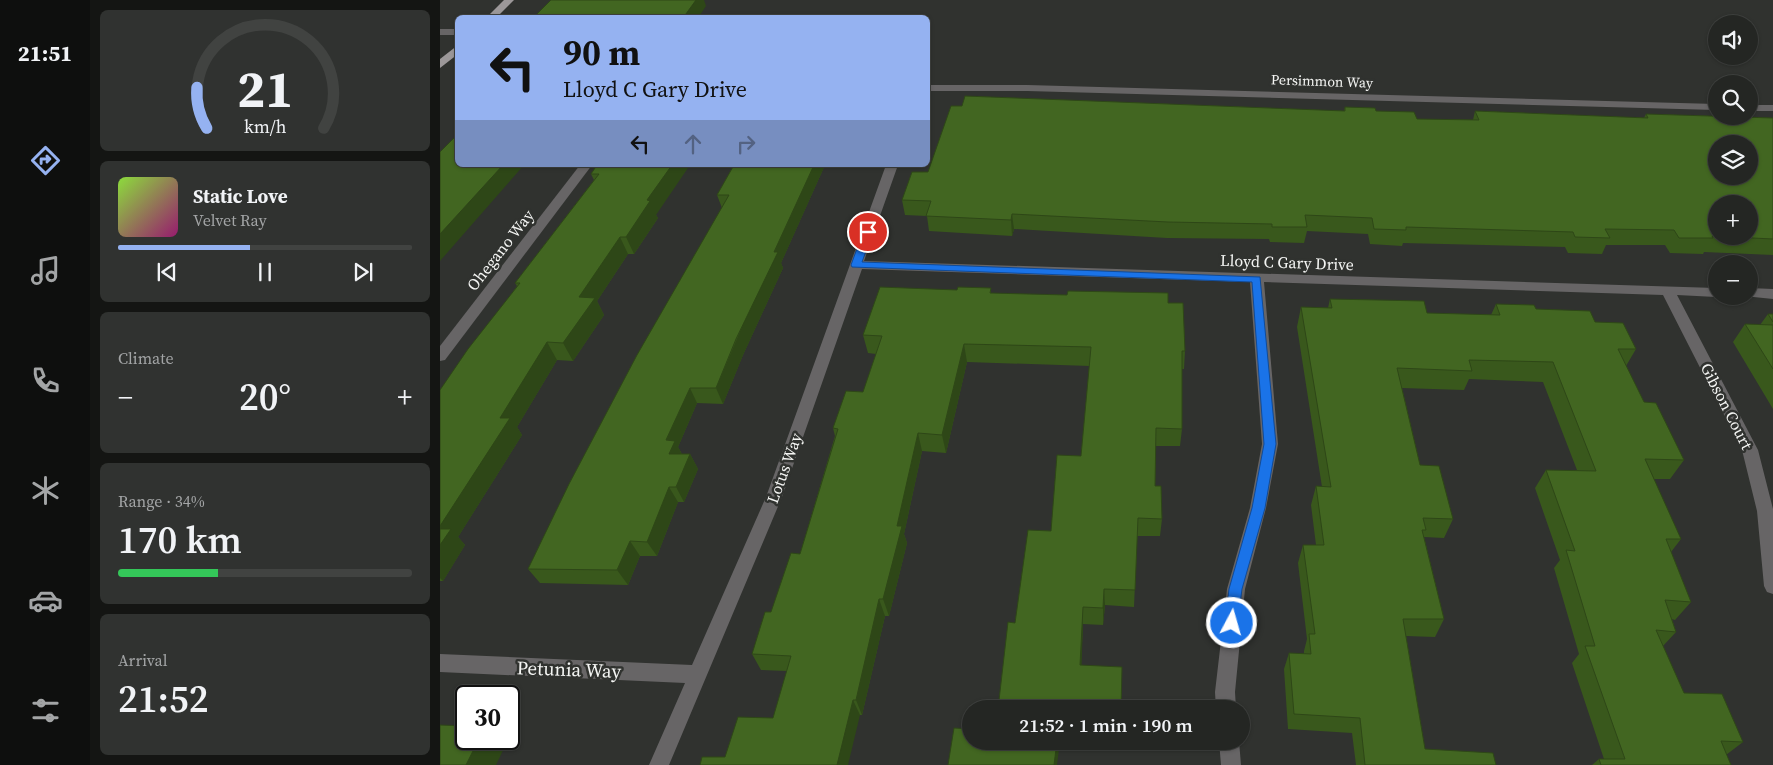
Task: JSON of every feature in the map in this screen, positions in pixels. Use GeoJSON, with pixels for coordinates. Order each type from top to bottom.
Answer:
{"type":"FeatureCollection","features":[{"type":"Feature","properties":{"kind":"main road"},"geometry":{"type":"LineString","coordinates":[[493,15],[509,0]]}},
{"type":"Feature","properties":{"kind":"main road"},"geometry":{"type":"LineString","coordinates":[[440,65],[455,51]]}},
{"type":"Feature","properties":{"kind":"street"},"geometry":{"type":"LineString","coordinates":[[440,32],[455,32]]}},
{"type":"Feature","properties":{"kind":"street","name":"Persimmon Way"},"geometry":{"type":"LineString","coordinates":[[930,88],[1028,88],[1708,107]]}},
{"type":"Feature","properties":{"kind":"street"},"geometry":{"type":"LineString","coordinates":[[1758,108],[1773,108]]}},
{"type":"Feature","properties":{"kind":"street","name":"Ohegano Way"},"geometry":{"type":"LineString","coordinates":[[440,356],[584,167]]}},
{"type":"Feature","properties":{"kind":"street","name":"Lotus Way"},"geometry":{"type":"LineString","coordinates":[[659,765],[774,497],[891,167]]}},
{"type":"Feature","properties":{"kind":"street","name":"Lloyd C Gary Drive"},"geometry":{"type":"LineString","coordinates":[[856,265],[1708,292]]}},
{"type":"Feature","properties":{"kind":"street"},"geometry":{"type":"LineString","coordinates":[[1225,700],[1236,589],[1258,508],[1270,444],[1257,279]]}},
{"type":"Feature","properties":{"kind":"street","name":"Gibson Court"},"geometry":{"type":"LineString","coordinates":[[1668,291],[1750,450],[1765,511],[1773,586]]}},
{"type":"Feature","properties":{"kind":"street"},"geometry":{"type":"LineString","coordinates":[[1758,293],[1773,294]]}},
{"type":"Feature","properties":{"kind":"street","name":"Petunia Way"},"geometry":{"type":"LineString","coordinates":[[440,663],[698,674]]}},
{"type":"Feature","properties":{"kind":"street"},"geometry":{"type":"LineString","coordinates":[[1230,750],[1231,765]]}},
{"type":"Feature","properties":{"kind":"building"},"geometry":{"type":"Polygon","coordinates":[[[551,0],[696,0],[685,15],[536,15],[551,0]]]}},
{"type":"Feature","properties":{"kind":"building"},"geometry":{"type":"Polygon","coordinates":[[[965,96],[1345,111],[1345,107],[1375,108],[1376,111],[1414,112],[1417,119],[1479,120],[1475,111],[1648,118],[1646,114],[1708,116],[1708,125],[1758,125],[1758,118],[1773,118],[1773,239],[1758,238],[1758,195],[1708,195],[1708,238],[1679,238],[1674,230],[1605,229],[1610,238],[1575,237],[1573,232],[1406,227],[1406,230],[1374,229],[1372,218],[1305,215],[1307,227],[1272,227],[1272,224],[1168,222],[1012,214],[1011,220],[926,216],[931,201],[902,200],[912,172],[928,172],[951,106],[962,106],[965,96]]]}},
{"type":"Feature","properties":{"kind":"building"},"geometry":{"type":"Polygon","coordinates":[[[455,137],[455,167],[501,167],[440,234],[440,152],[455,137]]]}},
{"type":"Feature","properties":{"kind":"building"},"geometry":{"type":"Polygon","coordinates":[[[596,167],[671,167],[647,200],[650,201],[626,237],[620,237],[579,297],[595,298],[563,343],[547,342],[500,418],[510,418],[440,526],[440,390],[468,349],[520,283],[515,283],[599,174],[591,174],[596,167]]]}},
{"type":"Feature","properties":{"kind":"building"},"geometry":{"type":"Polygon","coordinates":[[[733,167],[813,167],[774,252],[778,252],[736,339],[716,388],[690,388],[666,440],[675,441],[669,454],[690,454],[676,487],[669,487],[647,542],[630,541],[617,570],[528,569],[569,484],[637,355],[729,195],[717,195],[733,167]]]}},
{"type":"Feature","properties":{"kind":"building"},"geometry":{"type":"Polygon","coordinates":[[[880,287],[957,290],[958,287],[991,288],[990,293],[1067,295],[1068,291],[1168,293],[1168,303],[1183,303],[1185,351],[1182,351],[1182,429],[1156,428],[1155,486],[1161,486],[1162,519],[1138,518],[1135,590],[1104,589],[1103,608],[1083,607],[1080,665],[1122,667],[1121,700],[999,700],[1008,622],[1015,623],[1028,530],[1051,531],[1057,455],[1081,456],[1091,347],[964,344],[942,435],[918,433],[897,526],[902,526],[883,599],[879,599],[856,700],[853,700],[837,765],[700,765],[702,757],[725,757],[738,717],[773,718],[791,656],[752,654],[765,612],[771,612],[791,553],[800,554],[838,429],[833,428],[846,391],[863,392],[882,336],[863,335],[880,287]]]}},
{"type":"Feature","properties":{"kind":"building"},"geometry":{"type":"Polygon","coordinates":[[[1330,299],[1424,301],[1427,313],[1500,315],[1496,304],[1534,305],[1536,309],[1590,311],[1595,322],[1623,323],[1636,349],[1618,349],[1644,402],[1656,403],[1684,460],[1645,459],[1681,539],[1666,539],[1691,602],[1665,600],[1676,632],[1656,630],[1684,693],[1722,694],[1743,742],[1721,741],[1731,765],[1601,765],[1599,759],[1625,759],[1585,646],[1595,646],[1566,550],[1575,551],[1546,470],[1596,471],[1553,362],[1469,360],[1472,371],[1397,368],[1420,465],[1439,466],[1453,519],[1423,518],[1426,530],[1422,530],[1444,619],[1403,619],[1425,749],[1493,753],[1496,765],[1365,765],[1360,718],[1294,714],[1289,653],[1311,654],[1309,634],[1315,634],[1303,545],[1324,545],[1316,486],[1331,487],[1301,307],[1332,308],[1330,299]]]}},
{"type":"Feature","properties":{"kind":"building"},"geometry":{"type":"Polygon","coordinates":[[[1768,314],[1773,314],[1773,322],[1768,314]]]}},
{"type":"Feature","properties":{"kind":"building"},"geometry":{"type":"Polygon","coordinates":[[[1745,324],[1773,325],[1773,369],[1745,324]]]}},
{"type":"Feature","properties":{"kind":"building"},"geometry":{"type":"Polygon","coordinates":[[[440,529],[451,529],[440,545],[440,529]]]}},
{"type":"Feature","properties":{"kind":"building"},"geometry":{"type":"Polygon","coordinates":[[[440,725],[455,726],[455,750],[474,750],[466,765],[440,765],[440,725]]]}},
{"type":"Feature","properties":{"kind":"building"},"geometry":{"type":"Polygon","coordinates":[[[954,728],[962,728],[962,750],[1056,750],[1054,765],[948,765],[954,728]]]}},
{"type":"Feature","properties":{"kind":"route"},"geometry":{"type":"LineString","coordinates":[[868,232],[856,265],[1257,279],[1270,444],[1258,508],[1236,589],[1232,623]]}}]}
